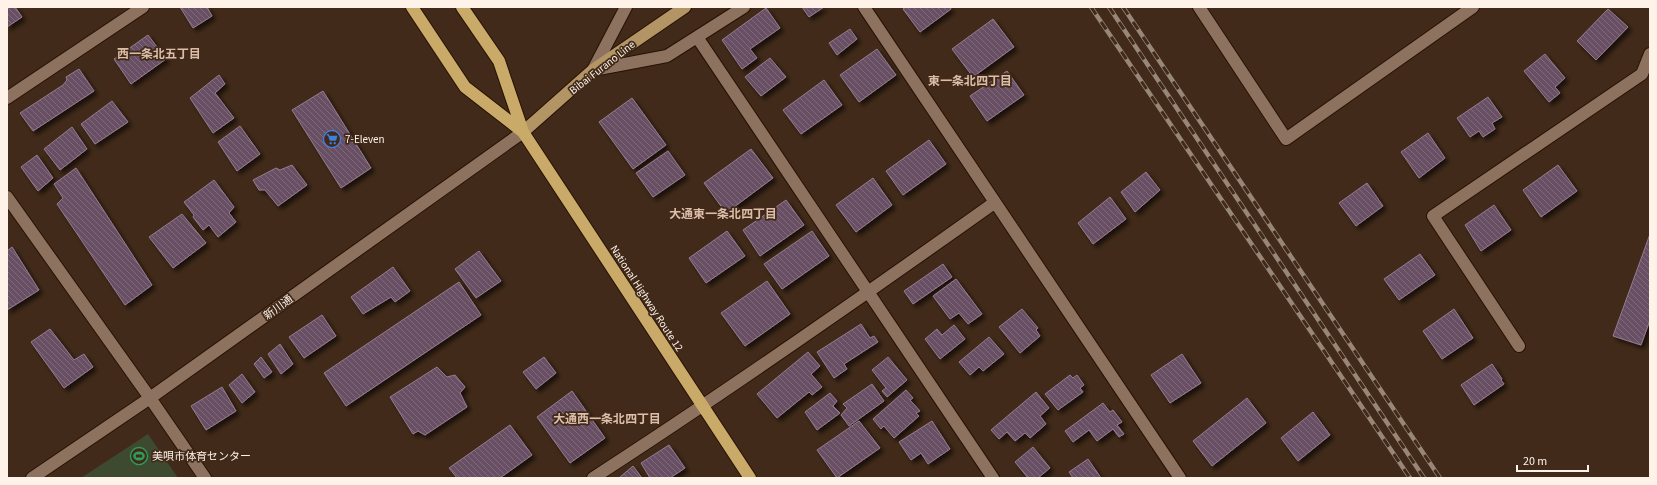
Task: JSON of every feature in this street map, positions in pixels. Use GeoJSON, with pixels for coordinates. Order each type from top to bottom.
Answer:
{"type":"FeatureCollection","features":[{"type":"Feature","properties":{"kind":"highway","name":"National Highway Route 12"},"geometry":{"type":"LineString","coordinates":[[412,7],[465,87],[523,132]]}},
{"type":"Feature","properties":{"kind":"highway","name":"National Highway Route 12"},"geometry":{"type":"LineString","coordinates":[[462,7],[499,61],[523,132],[750,478]]}},
{"type":"Feature","properties":{"kind":"main road","name":"Bibai Furano Line"},"geometry":{"type":"LineString","coordinates":[[523,132],[593,70],[685,7]]}},
{"type":"Feature","properties":{"kind":"street"},"geometry":{"type":"LineString","coordinates":[[7,98],[143,7]]}},
{"type":"Feature","properties":{"kind":"street"},"geometry":{"type":"LineString","coordinates":[[593,70],[626,7]]}},
{"type":"Feature","properties":{"kind":"street"},"geometry":{"type":"LineString","coordinates":[[593,70],[666,56],[744,7]]}},
{"type":"Feature","properties":{"kind":"street"},"geometry":{"type":"LineString","coordinates":[[864,7],[994,203],[1180,478]]}},
{"type":"Feature","properties":{"kind":"street"},"geometry":{"type":"LineString","coordinates":[[1199,7],[1286,139],[1473,7]]}},
{"type":"Feature","properties":{"kind":"street"},"geometry":{"type":"LineString","coordinates":[[697,37],[993,478]]}},
{"type":"Feature","properties":{"kind":"street"},"geometry":{"type":"LineString","coordinates":[[1519,346],[1433,216],[1642,74],[1650,54]]}},
{"type":"Feature","properties":{"kind":"street","name":"新川通"},"geometry":{"type":"LineString","coordinates":[[32,478],[150,398],[523,132]]}},
{"type":"Feature","properties":{"kind":"street"},"geometry":{"type":"LineString","coordinates":[[9,203],[150,398],[204,478]]}},
{"type":"Feature","properties":{"kind":"street"},"geometry":{"type":"LineString","coordinates":[[593,478],[703,407],[868,293],[994,203]]}},
{"type":"Feature","properties":{"kind":"green space","name":"美唄市体育センター"},"geometry":{"type":"Polygon","coordinates":[[[148,434],[178,478],[81,478],[148,434]]]}},
{"type":"Feature","properties":{"kind":"building"},"geometry":{"type":"Polygon","coordinates":[[[7,7],[15,7],[22,17],[7,27],[7,7]]]}},
{"type":"Feature","properties":{"kind":"building"},"geometry":{"type":"Polygon","coordinates":[[[180,7],[207,7],[212,16],[193,28],[180,7]]]}},
{"type":"Feature","properties":{"kind":"building"},"geometry":{"type":"Polygon","coordinates":[[[802,7],[824,7],[809,17],[802,7]]]}},
{"type":"Feature","properties":{"kind":"building"},"geometry":{"type":"Polygon","coordinates":[[[906,7],[950,7],[951,9],[920,32],[903,9],[906,7]]]}},
{"type":"Feature","properties":{"kind":"building"},"geometry":{"type":"Polygon","coordinates":[[[766,8],[780,28],[750,49],[757,58],[742,69],[722,40],[766,8]]]}},
{"type":"Feature","properties":{"kind":"building"},"geometry":{"type":"Polygon","coordinates":[[[1608,9],[1628,27],[1596,60],[1577,41],[1608,9]]]}},
{"type":"Feature","properties":{"kind":"building"},"geometry":{"type":"Polygon","coordinates":[[[993,19],[1014,47],[973,77],[952,49],[993,19]]]}},
{"type":"Feature","properties":{"kind":"building"},"geometry":{"type":"Polygon","coordinates":[[[850,29],[857,39],[837,55],[829,43],[850,29]]]}},
{"type":"Feature","properties":{"kind":"building"},"geometry":{"type":"Polygon","coordinates":[[[148,35],[166,59],[131,84],[114,59],[148,35]]]}},
{"type":"Feature","properties":{"kind":"building"},"geometry":{"type":"Polygon","coordinates":[[[877,49],[896,75],[859,102],[840,75],[877,49]]]}},
{"type":"Feature","properties":{"kind":"building"},"geometry":{"type":"Polygon","coordinates":[[[1545,54],[1565,78],[1555,87],[1560,93],[1549,102],[1524,71],[1545,54]]]}},
{"type":"Feature","properties":{"kind":"building"},"geometry":{"type":"Polygon","coordinates":[[[770,58],[786,77],[761,96],[745,77],[770,58]]]}},
{"type":"Feature","properties":{"kind":"building"},"geometry":{"type":"Polygon","coordinates":[[[79,69],[94,91],[33,131],[20,113],[63,85],[67,80],[66,77],[79,69]]]}},
{"type":"Feature","properties":{"kind":"building"},"geometry":{"type":"Polygon","coordinates":[[[1007,71],[1024,95],[987,121],[970,96],[1007,71]]]}},
{"type":"Feature","properties":{"kind":"building"},"geometry":{"type":"Polygon","coordinates":[[[219,75],[225,84],[215,93],[234,118],[213,133],[190,98],[219,75]]]}},
{"type":"Feature","properties":{"kind":"building"},"geometry":{"type":"Polygon","coordinates":[[[824,80],[842,105],[801,134],[783,110],[824,80]]]}},
{"type":"Feature","properties":{"kind":"building","name":"7-Eleven"},"geometry":{"type":"Polygon","coordinates":[[[323,91],[371,168],[341,188],[292,110],[323,91]]]}},
{"type":"Feature","properties":{"kind":"building"},"geometry":{"type":"Polygon","coordinates":[[[1488,97],[1502,117],[1492,123],[1495,129],[1483,137],[1479,131],[1470,137],[1457,118],[1488,97]]]}},
{"type":"Feature","properties":{"kind":"building"},"geometry":{"type":"Polygon","coordinates":[[[632,98],[666,145],[633,169],[599,122],[632,98]]]}},
{"type":"Feature","properties":{"kind":"building"},"geometry":{"type":"Polygon","coordinates":[[[112,101],[128,122],[95,144],[81,124],[112,101]]]}},
{"type":"Feature","properties":{"kind":"building"},"geometry":{"type":"Polygon","coordinates":[[[240,126],[260,154],[237,171],[218,142],[240,126]]]}},
{"type":"Feature","properties":{"kind":"building"},"geometry":{"type":"Polygon","coordinates":[[[72,127],[87,149],[60,170],[44,149],[72,127]]]}},
{"type":"Feature","properties":{"kind":"building"},"geometry":{"type":"Polygon","coordinates":[[[1428,133],[1445,158],[1419,178],[1401,152],[1428,133]]]}},
{"type":"Feature","properties":{"kind":"building"},"geometry":{"type":"Polygon","coordinates":[[[929,140],[946,164],[903,195],[886,171],[929,140]]]}},
{"type":"Feature","properties":{"kind":"building"},"geometry":{"type":"Polygon","coordinates":[[[751,149],[773,178],[726,213],[704,183],[751,149]]]}},
{"type":"Feature","properties":{"kind":"building"},"geometry":{"type":"Polygon","coordinates":[[[668,151],[685,175],[653,197],[636,173],[668,151]]]}},
{"type":"Feature","properties":{"kind":"building"},"geometry":{"type":"Polygon","coordinates":[[[37,155],[53,178],[38,191],[21,167],[37,155]]]}},
{"type":"Feature","properties":{"kind":"building"},"geometry":{"type":"Polygon","coordinates":[[[292,165],[307,185],[278,206],[265,190],[259,190],[253,180],[276,168],[280,170],[292,165]]]}},
{"type":"Feature","properties":{"kind":"building"},"geometry":{"type":"Polygon","coordinates":[[[1558,165],[1577,191],[1541,217],[1523,190],[1558,165]]]}},
{"type":"Feature","properties":{"kind":"building"},"geometry":{"type":"Polygon","coordinates":[[[76,168],[152,285],[125,305],[57,204],[63,198],[54,184],[76,168]]]}},
{"type":"Feature","properties":{"kind":"building"},"geometry":{"type":"Polygon","coordinates":[[[1146,172],[1160,190],[1135,212],[1121,192],[1146,172]]]}},
{"type":"Feature","properties":{"kind":"building"},"geometry":{"type":"Polygon","coordinates":[[[873,178],[892,205],[856,232],[836,205],[873,178]]]}},
{"type":"Feature","properties":{"kind":"building"},"geometry":{"type":"Polygon","coordinates":[[[214,180],[234,207],[229,213],[236,222],[218,237],[209,225],[203,230],[184,202],[214,180]]]}},
{"type":"Feature","properties":{"kind":"building"},"geometry":{"type":"Polygon","coordinates":[[[1367,183],[1383,206],[1356,226],[1339,203],[1367,183]]]}},
{"type":"Feature","properties":{"kind":"building"},"geometry":{"type":"Polygon","coordinates":[[[1110,197],[1126,219],[1093,244],[1078,223],[1110,197]]]}},
{"type":"Feature","properties":{"kind":"building"},"geometry":{"type":"Polygon","coordinates":[[[786,200],[804,225],[760,256],[743,230],[786,200]]]}},
{"type":"Feature","properties":{"kind":"building"},"geometry":{"type":"Polygon","coordinates":[[[1494,205],[1511,230],[1481,251],[1465,225],[1494,205]]]}},
{"type":"Feature","properties":{"kind":"building"},"geometry":{"type":"Polygon","coordinates":[[[182,214],[206,243],[173,268],[149,237],[182,214]]]}},
{"type":"Feature","properties":{"kind":"building"},"geometry":{"type":"Polygon","coordinates":[[[727,231],[745,256],[706,283],[689,258],[727,231]]]}},
{"type":"Feature","properties":{"kind":"building"},"geometry":{"type":"Polygon","coordinates":[[[812,231],[829,256],[782,289],[764,264],[812,231]]]}},
{"type":"Feature","properties":{"kind":"building"},"geometry":{"type":"Polygon","coordinates":[[[1650,234],[1650,320],[1641,345],[1613,336],[1650,234]]]}},
{"type":"Feature","properties":{"kind":"building"},"geometry":{"type":"Polygon","coordinates":[[[12,247],[39,290],[7,310],[7,251],[12,247]]]}},
{"type":"Feature","properties":{"kind":"building"},"geometry":{"type":"Polygon","coordinates":[[[479,251],[501,281],[476,298],[455,269],[479,251]]]}},
{"type":"Feature","properties":{"kind":"building"},"geometry":{"type":"Polygon","coordinates":[[[1420,254],[1435,275],[1399,300],[1384,279],[1420,254]]]}},
{"type":"Feature","properties":{"kind":"building"},"geometry":{"type":"Polygon","coordinates":[[[943,264],[952,277],[913,304],[904,291],[943,264]]]}},
{"type":"Feature","properties":{"kind":"building"},"geometry":{"type":"Polygon","coordinates":[[[393,267],[410,291],[395,302],[391,297],[363,314],[351,297],[393,267]]]}},
{"type":"Feature","properties":{"kind":"building"},"geometry":{"type":"Polygon","coordinates":[[[956,279],[982,314],[968,324],[959,313],[950,319],[933,296],[956,279]]]}},
{"type":"Feature","properties":{"kind":"building"},"geometry":{"type":"Polygon","coordinates":[[[767,281],[790,314],[745,346],[721,313],[767,281]]]}},
{"type":"Feature","properties":{"kind":"building"},"geometry":{"type":"Polygon","coordinates":[[[459,282],[481,315],[346,406],[324,373],[459,282]]]}},
{"type":"Feature","properties":{"kind":"building"},"geometry":{"type":"Polygon","coordinates":[[[1022,309],[1038,328],[1036,330],[1040,336],[1020,353],[999,327],[1022,309]]]}},
{"type":"Feature","properties":{"kind":"building"},"geometry":{"type":"Polygon","coordinates":[[[1454,309],[1473,338],[1442,359],[1423,331],[1454,309]]]}},
{"type":"Feature","properties":{"kind":"building"},"geometry":{"type":"Polygon","coordinates":[[[322,315],[336,336],[304,358],[289,337],[322,315]]]}},
{"type":"Feature","properties":{"kind":"building"},"geometry":{"type":"Polygon","coordinates":[[[861,324],[870,338],[874,336],[878,342],[844,364],[847,369],[834,378],[817,352],[861,324]]]}},
{"type":"Feature","properties":{"kind":"building"},"geometry":{"type":"Polygon","coordinates":[[[954,325],[965,339],[940,359],[925,339],[937,329],[942,335],[954,325]]]}},
{"type":"Feature","properties":{"kind":"building"},"geometry":{"type":"Polygon","coordinates":[[[50,329],[74,360],[84,354],[93,367],[64,388],[31,342],[50,329]]]}},
{"type":"Feature","properties":{"kind":"building"},"geometry":{"type":"Polygon","coordinates":[[[989,337],[1004,354],[983,371],[979,367],[970,375],[959,362],[989,337]]]}},
{"type":"Feature","properties":{"kind":"building"},"geometry":{"type":"Polygon","coordinates":[[[280,344],[293,364],[281,374],[268,354],[280,344]]]}},
{"type":"Feature","properties":{"kind":"building"},"geometry":{"type":"Polygon","coordinates":[[[808,352],[820,366],[811,374],[822,387],[812,395],[809,392],[777,418],[757,394],[808,352]]]}},
{"type":"Feature","properties":{"kind":"building"},"geometry":{"type":"Polygon","coordinates":[[[1182,354],[1201,383],[1170,403],[1151,375],[1182,354]]]}},
{"type":"Feature","properties":{"kind":"building"},"geometry":{"type":"Polygon","coordinates":[[[261,357],[272,372],[264,378],[254,364],[261,357]]]}},
{"type":"Feature","properties":{"kind":"building"},"geometry":{"type":"Polygon","coordinates":[[[544,357],[556,373],[536,389],[523,372],[544,357]]]}},
{"type":"Feature","properties":{"kind":"building"},"geometry":{"type":"Polygon","coordinates":[[[888,357],[907,380],[887,397],[882,391],[886,388],[872,370],[888,357]]]}},
{"type":"Feature","properties":{"kind":"building"},"geometry":{"type":"Polygon","coordinates":[[[1492,364],[1504,384],[1474,405],[1461,385],[1492,364]]]}},
{"type":"Feature","properties":{"kind":"building"},"geometry":{"type":"Polygon","coordinates":[[[437,367],[447,377],[455,375],[465,387],[460,393],[467,407],[425,435],[418,431],[413,434],[390,397],[437,367]]]}},
{"type":"Feature","properties":{"kind":"building"},"geometry":{"type":"Polygon","coordinates":[[[242,374],[255,392],[242,403],[229,385],[242,374]]]}},
{"type":"Feature","properties":{"kind":"building"},"geometry":{"type":"Polygon","coordinates":[[[1070,375],[1073,378],[1077,375],[1084,385],[1080,388],[1083,392],[1058,410],[1045,394],[1070,375]]]}},
{"type":"Feature","properties":{"kind":"building"},"geometry":{"type":"Polygon","coordinates":[[[872,384],[884,401],[849,426],[841,415],[847,408],[843,404],[872,384]]]}},
{"type":"Feature","properties":{"kind":"building"},"geometry":{"type":"Polygon","coordinates":[[[222,387],[236,411],[206,430],[191,406],[222,387]]]}},
{"type":"Feature","properties":{"kind":"building"},"geometry":{"type":"Polygon","coordinates":[[[906,390],[913,398],[910,400],[920,411],[916,413],[919,416],[894,438],[884,426],[881,429],[873,419],[906,390]]]}},
{"type":"Feature","properties":{"kind":"building"},"geometry":{"type":"Polygon","coordinates":[[[572,391],[605,438],[570,463],[537,417],[572,391]]]}},
{"type":"Feature","properties":{"kind":"building"},"geometry":{"type":"Polygon","coordinates":[[[1036,392],[1049,408],[1040,416],[1046,424],[1030,438],[1025,433],[1015,441],[1007,432],[999,439],[991,430],[1036,392]]]}},
{"type":"Feature","properties":{"kind":"building"},"geometry":{"type":"Polygon","coordinates":[[[830,393],[837,401],[833,406],[840,413],[817,430],[805,412],[830,393]]]}},
{"type":"Feature","properties":{"kind":"building"},"geometry":{"type":"Polygon","coordinates":[[[1247,398],[1266,423],[1212,466],[1193,441],[1247,398]]]}},
{"type":"Feature","properties":{"kind":"building"},"geometry":{"type":"Polygon","coordinates":[[[1103,403],[1110,412],[1113,410],[1122,422],[1117,425],[1124,434],[1119,437],[1113,429],[1097,441],[1089,430],[1073,442],[1065,431],[1103,403]]]}},
{"type":"Feature","properties":{"kind":"building"},"geometry":{"type":"Polygon","coordinates":[[[1313,412],[1330,435],[1298,461],[1281,438],[1313,412]]]}},
{"type":"Feature","properties":{"kind":"building"},"geometry":{"type":"Polygon","coordinates":[[[859,421],[880,448],[837,478],[817,450],[859,421]]]}},
{"type":"Feature","properties":{"kind":"building"},"geometry":{"type":"Polygon","coordinates":[[[932,421],[950,449],[928,464],[921,453],[911,460],[899,442],[932,421]]]}},
{"type":"Feature","properties":{"kind":"building"},"geometry":{"type":"Polygon","coordinates":[[[510,425],[532,455],[500,478],[457,478],[449,468],[510,425]]]}},
{"type":"Feature","properties":{"kind":"building"},"geometry":{"type":"Polygon","coordinates":[[[669,445],[685,468],[670,478],[650,478],[641,463],[669,445]]]}},
{"type":"Feature","properties":{"kind":"building"},"geometry":{"type":"Polygon","coordinates":[[[1033,447],[1050,468],[1038,478],[1028,478],[1015,462],[1033,447]]]}},
{"type":"Feature","properties":{"kind":"building"},"geometry":{"type":"Polygon","coordinates":[[[1088,459],[1101,478],[1073,478],[1069,472],[1088,459]]]}},
{"type":"Feature","properties":{"kind":"building"},"geometry":{"type":"Polygon","coordinates":[[[633,466],[642,478],[620,477],[633,466]]]}},
{"type":"Feature","properties":{"kind":"railway"},"geometry":{"type":"LineString","coordinates":[[1091,7],[1410,478]]}},
{"type":"Feature","properties":{"kind":"railway"},"geometry":{"type":"LineString","coordinates":[[1109,7],[1424,478]]}},
{"type":"Feature","properties":{"kind":"railway"},"geometry":{"type":"LineString","coordinates":[[1123,7],[1440,478]]}},
{"type":"Feature","properties":{"kind":"place","name":"7-Eleven"},"geometry":{"type":"Point","coordinates":[332,139]}},
{"type":"Feature","properties":{"kind":"place","name":"美唄市体育センター"},"geometry":{"type":"Point","coordinates":[139,456]}},
{"type":"Feature","properties":{"kind":"district","name":"西一条北五丁目"},"geometry":{"type":"Point","coordinates":[159,54]}},
{"type":"Feature","properties":{"kind":"district","name":"東一条北四丁目"},"geometry":{"type":"Point","coordinates":[970,81]}},
{"type":"Feature","properties":{"kind":"district","name":"大通東一条北四丁目"},"geometry":{"type":"Point","coordinates":[723,214]}},
{"type":"Feature","properties":{"kind":"district","name":"大通西一条北四丁目"},"geometry":{"type":"Point","coordinates":[607,419]}}]}
